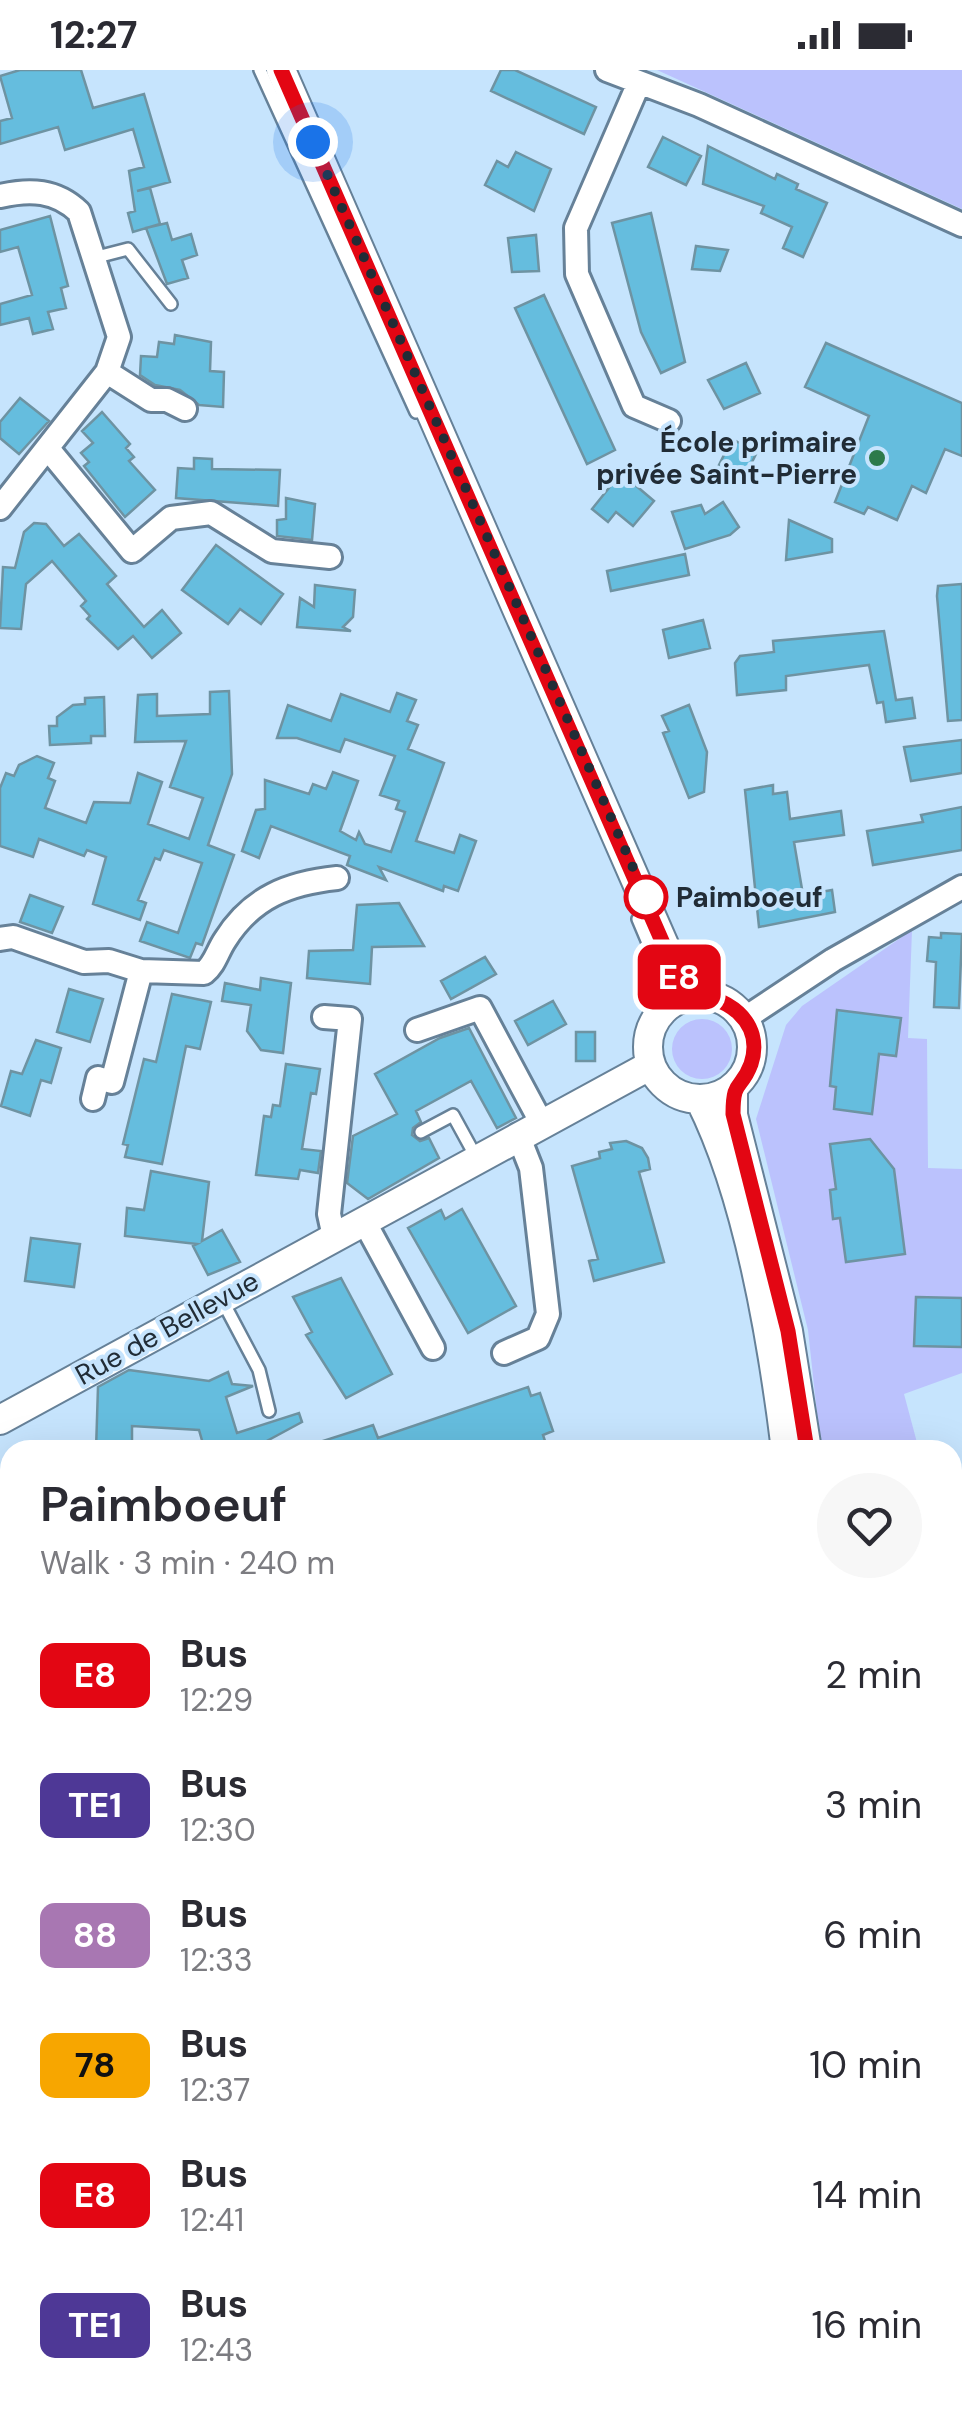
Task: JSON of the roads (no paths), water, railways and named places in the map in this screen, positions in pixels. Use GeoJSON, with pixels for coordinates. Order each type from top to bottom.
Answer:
{"type":"FeatureCollection","features":[{"type":"Feature","properties":{"kind":"street"},"geometry":{"type":"LineString","coordinates":[[281,70],[680,999]]}},
{"type":"Feature","properties":{"kind":"street"},"geometry":{"type":"LineString","coordinates":[[607,70],[699,105],[962,224]]}},
{"type":"Feature","properties":{"kind":"street"},"geometry":{"type":"LineString","coordinates":[[638,84],[576,228],[577,274],[634,406],[668,421]]}},
{"type":"Feature","properties":{"kind":"street"},"geometry":{"type":"LineString","coordinates":[[0,196],[19,191],[50,193],[79,212],[118,323],[119,337],[107,372],[0,508]]}},
{"type":"Feature","properties":{"kind":"street"},"geometry":{"type":"LineString","coordinates":[[107,372],[151,400],[167,400],[184,409]]}},
{"type":"Feature","properties":{"kind":"street"},"geometry":{"type":"LineString","coordinates":[[49,450],[132,551],[171,518],[210,513],[272,551],[320,557]]}},
{"type":"Feature","properties":{"kind":"street"},"geometry":{"type":"LineString","coordinates":[[0,939],[13,937],[84,962],[109,962],[140,971],[204,973],[225,940],[271,892],[299,882],[337,878]]}},
{"type":"Feature","properties":{"kind":"street"},"geometry":{"type":"LineString","coordinates":[[744,1019],[832,960],[962,886]]}},
{"type":"Feature","properties":{"kind":"street"},"geometry":{"type":"LineString","coordinates":[[93,1099],[98,1078],[112,1082],[140,971]]}},
{"type":"Feature","properties":{"kind":"street"},"geometry":{"type":"LineString","coordinates":[[732,1090],[700,1100],[666,1088],[651,1065],[651,1030],[680,999],[722,1000],[744,1019],[753,1049],[750,1064],[732,1090],[733,1114],[798,1380],[806,1440]]}},
{"type":"Feature","properties":{"kind":"street"},"geometry":{"type":"LineString","coordinates":[[417,1030],[480,1008],[530,1128],[548,1314],[538,1338],[504,1353]]}},
{"type":"Feature","properties":{"kind":"street"},"geometry":{"type":"LineString","coordinates":[[324,1016],[350,1019],[329,1214],[334,1237]]}},
{"type":"Feature","properties":{"kind":"street","name":"Rue de Bellevue"},"geometry":{"type":"LineString","coordinates":[[0,1420],[220,1296],[651,1065]]}},
{"type":"Feature","properties":{"kind":"street"},"geometry":{"type":"LineString","coordinates":[[700,1100],[718,1141],[748,1246],[784,1440]]}},
{"type":"Feature","properties":{"kind":"street"},"geometry":{"type":"LineString","coordinates":[[364,1221],[433,1348]]}},
{"type":"Feature","properties":{"kind":"lane"},"geometry":{"type":"LineString","coordinates":[[260,70],[680,999]]}},
{"type":"Feature","properties":{"kind":"lane"},"geometry":{"type":"LineString","coordinates":[[97,258],[128,249],[170,304]]}},
{"type":"Feature","properties":{"kind":"lane"},"geometry":{"type":"LineString","coordinates":[[421,1132],[453,1114],[476,1157]]}},
{"type":"Feature","properties":{"kind":"lane"},"geometry":{"type":"LineString","coordinates":[[220,1296],[259,1370],[269,1412]]}},
{"type":"Feature","properties":{"kind":"place","name":"École primaire privée Saint-Pierre"},"geometry":{"type":"Point","coordinates":[877,458]}},
{"type":"Feature","properties":{"kind":"place","name":"Paimboeuf"},"geometry":{"type":"Point","coordinates":[646,897]}}]}
